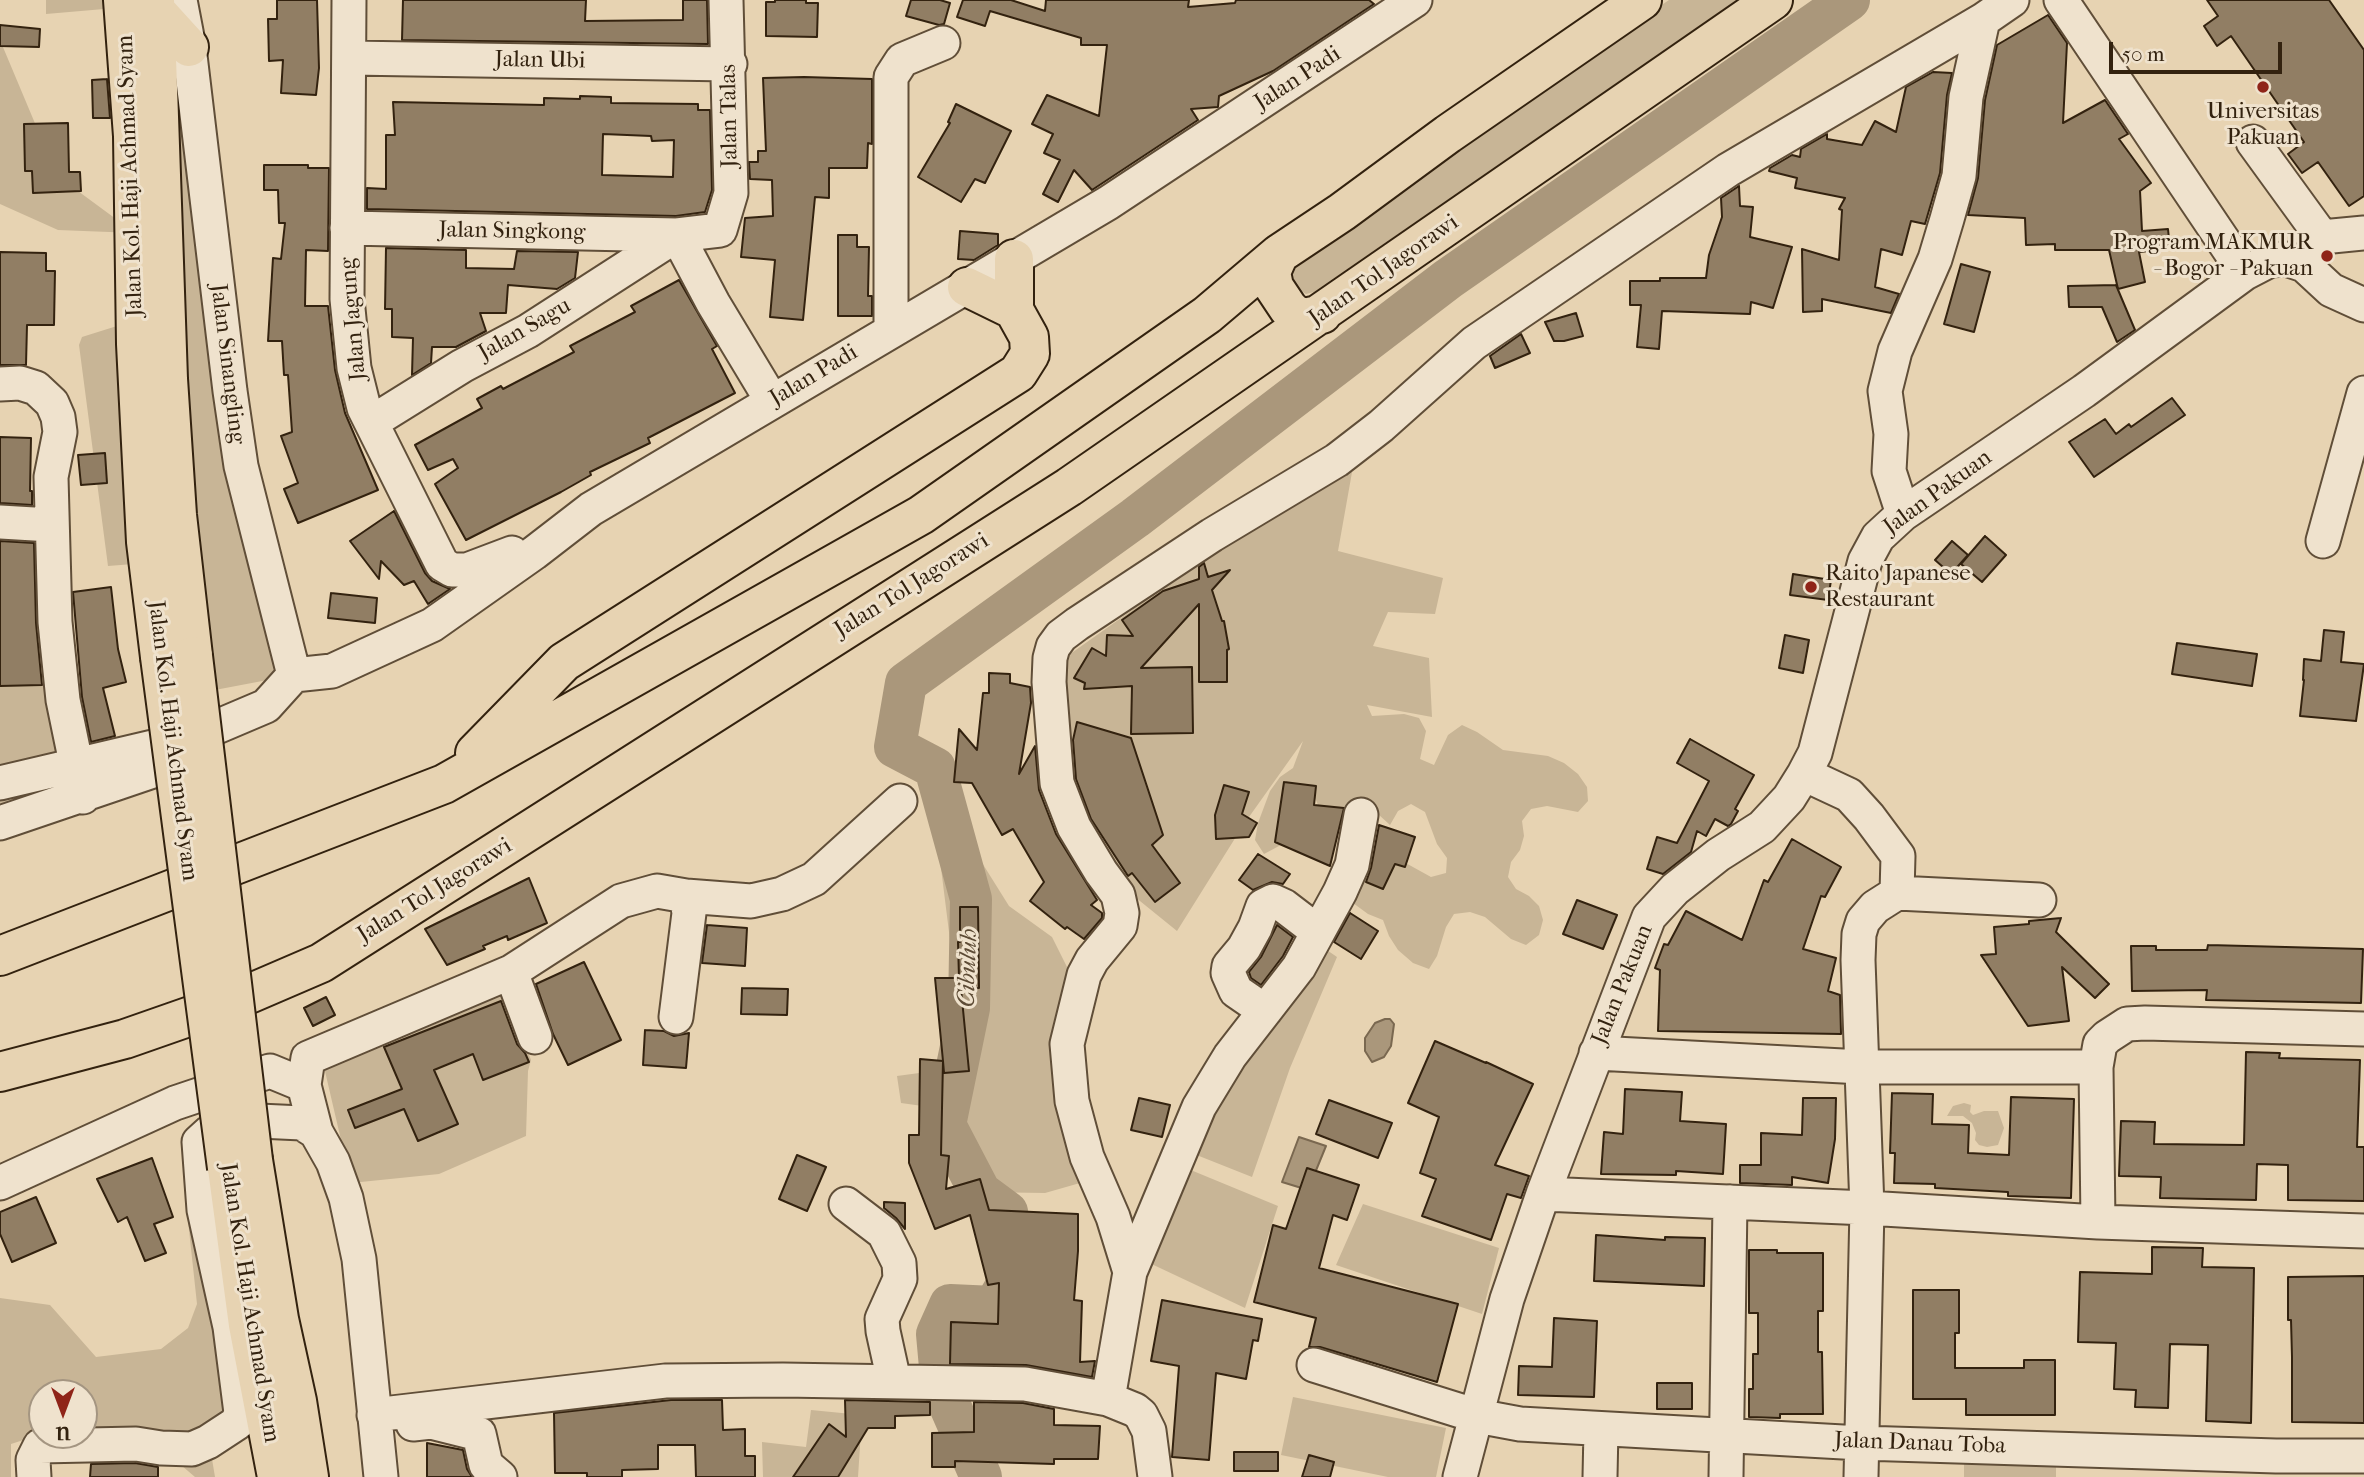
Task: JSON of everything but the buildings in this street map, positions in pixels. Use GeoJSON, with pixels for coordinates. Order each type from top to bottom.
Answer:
{"type":"FeatureCollection","features":[{"type":"Feature","properties":{"kind":"main road"},"geometry":{"type":"LineString","coordinates":[[0,956],[444,784],[921,515],[1207,315],[1279,254],[1642,0]]}},
{"type":"Feature","properties":{"kind":"main road","name":"Jalan Tol Jagorawi"},"geometry":{"type":"LineString","coordinates":[[0,1072],[125,1039],[228,1003],[321,963],[1069,487],[1773,0]]}},
{"type":"Feature","properties":{"kind":"main road","name":"Jalan Kol. Haji Achmad Syam"},"geometry":{"type":"LineString","coordinates":[[152,2],[173,49],[168,379],[177,515],[176,656]]}},
{"type":"Feature","properties":{"kind":"main road","name":"Jalan Kol. Haji Achmad Syam"},"geometry":{"type":"LineString","coordinates":[[152,2],[133,136],[136,344],[144,506],[176,656],[240,1164],[248,1325],[277,1477]]}},
{"type":"Feature","properties":{"kind":"main road"},"geometry":{"type":"LineString","coordinates":[[1279,254],[1271,272],[1274,287],[1288,308],[1304,318],[1322,314]]}},
{"type":"Feature","properties":{"kind":"main road"},"geometry":{"type":"LineString","coordinates":[[444,784],[564,662],[1018,373],[1030,354],[1029,337],[1014,310],[1014,259]]}},
{"type":"Feature","properties":{"kind":"main road"},"geometry":{"type":"LineString","coordinates":[[967,287],[1014,310]]}},
{"type":"Feature","properties":{"kind":"main road","name":"Jalan Kol. Haji Achmad Syam"},"geometry":{"type":"LineString","coordinates":[[240,1164],[279,1319],[297,1401],[309,1477]]}},
{"type":"Feature","properties":{"kind":"street","name":"Jalan Jagung"},"geometry":{"type":"LineString","coordinates":[[349,0],[347,299],[354,368],[363,408],[442,564],[452,570],[467,570],[510,553],[534,553]]}},
{"type":"Feature","properties":{"kind":"street","name":"Jalan Talas"},"geometry":{"type":"LineString","coordinates":[[713,303],[720,230],[731,193],[730,64],[726,0]]}},
{"type":"Feature","properties":{"kind":"street","name":"Jalan Padi"},"geometry":{"type":"LineString","coordinates":[[294,675],[332,671],[432,625],[591,509],[1108,203],[1415,0]]}},
{"type":"Feature","properties":{"kind":"street"},"geometry":{"type":"LineString","coordinates":[[1130,1272],[1113,1217],[1087,1157],[1072,1101],[1068,1044],[1084,975],[1092,960],[1120,926],[1122,913],[1118,895],[1074,827],[1057,783],[1049,682],[1050,658],[1060,636],[1212,535],[1337,460],[1381,426],[1474,343],[1728,170],[1983,20],[2011,0]]}},
{"type":"Feature","properties":{"kind":"street"},"geometry":{"type":"LineString","coordinates":[[2068,3],[2245,273]]}},
{"type":"Feature","properties":{"kind":"street"},"geometry":{"type":"LineString","coordinates":[[1903,513],[1889,471],[1891,434],[1885,391],[1895,351],[1935,259],[1948,219],[1959,176],[1966,97],[1983,20]]}},
{"type":"Feature","properties":{"kind":"street"},"geometry":{"type":"LineString","coordinates":[[891,330],[891,77],[902,60],[943,43]]}},
{"type":"Feature","properties":{"kind":"street","name":"Jalan Sinangling"},"geometry":{"type":"LineString","coordinates":[[173,49],[241,466],[294,675]]}},
{"type":"Feature","properties":{"kind":"street","name":"Jalan Ubi"},"geometry":{"type":"LineString","coordinates":[[350,58],[730,64]]}},
{"type":"Feature","properties":{"kind":"street"},"geometry":{"type":"LineString","coordinates":[[2253,142],[2322,237]]}},
{"type":"Feature","properties":{"kind":"street","name":"Jalan Singkong"},"geometry":{"type":"LineString","coordinates":[[347,228],[677,236]]}},
{"type":"Feature","properties":{"kind":"street"},"geometry":{"type":"LineString","coordinates":[[720,230],[677,236],[713,303],[772,401]]}},
{"type":"Feature","properties":{"kind":"street"},"geometry":{"type":"LineString","coordinates":[[2322,237],[2364,233]]}},
{"type":"Feature","properties":{"kind":"street","name":"Jalan Sagu"},"geometry":{"type":"LineString","coordinates":[[372,422],[462,366],[528,331],[677,236]]}},
{"type":"Feature","properties":{"kind":"street"},"geometry":{"type":"LineString","coordinates":[[2322,237],[2304,265],[2331,290],[2364,305]]}},
{"type":"Feature","properties":{"kind":"street","name":"Jalan Pakuan"},"geometry":{"type":"LineString","coordinates":[[1460,1477],[1507,1299],[1649,917],[1675,889],[1718,855],[1762,827],[1788,798],[1804,774],[1815,753],[1865,561],[1878,537],[1903,513],[2084,391],[2245,273],[2270,260],[2286,259],[2304,265]]}},
{"type":"Feature","properties":{"kind":"street"},"geometry":{"type":"LineString","coordinates":[[0,384],[20,383],[37,388],[52,403],[58,417],[60,432],[51,477],[55,622],[62,692],[83,797]]}},
{"type":"Feature","properties":{"kind":"street"},"geometry":{"type":"LineString","coordinates":[[2323,541],[2364,393]]}},
{"type":"Feature","properties":{"kind":"street"},"geometry":{"type":"LineString","coordinates":[[0,522],[51,525]]}},
{"type":"Feature","properties":{"kind":"street"},"geometry":{"type":"LineString","coordinates":[[0,783],[201,733],[266,706],[294,675]]}},
{"type":"Feature","properties":{"kind":"street"},"geometry":{"type":"LineString","coordinates":[[0,823],[153,771],[201,733]]}},
{"type":"Feature","properties":{"kind":"street"},"geometry":{"type":"LineString","coordinates":[[1804,774],[1849,795],[1883,835],[1898,856],[1897,893]]}},
{"type":"Feature","properties":{"kind":"street"},"geometry":{"type":"LineString","coordinates":[[381,1477],[359,1259],[346,1198],[333,1162],[316,1132],[304,1084],[308,1058],[511,972],[621,901],[657,891],[751,901],[782,894],[814,879],[900,802]]}},
{"type":"Feature","properties":{"kind":"street"},"geometry":{"type":"LineString","coordinates":[[1108,1399],[1130,1272],[1199,1108],[1230,1056],[1299,967],[1352,865],[1361,815]]}},
{"type":"Feature","properties":{"kind":"street"},"geometry":{"type":"LineString","coordinates":[[1861,1477],[1867,1208],[1859,934],[1868,913],[1897,893],[2039,900]]}},
{"type":"Feature","properties":{"kind":"street"},"geometry":{"type":"LineString","coordinates":[[676,1017],[689,913],[686,896]]}},
{"type":"Feature","properties":{"kind":"street"},"geometry":{"type":"LineString","coordinates":[[1265,1011],[1236,991],[1228,974],[1229,966],[1244,948],[1255,928],[1263,906],[1273,901],[1284,906],[1318,932]]}},
{"type":"Feature","properties":{"kind":"street"},"geometry":{"type":"LineString","coordinates":[[511,972],[535,1037]]}},
{"type":"Feature","properties":{"kind":"street"},"geometry":{"type":"LineString","coordinates":[[2098,1222],[2096,1067],[2100,1044],[2107,1037],[2127,1024],[2364,1029]]}},
{"type":"Feature","properties":{"kind":"street"},"geometry":{"type":"LineString","coordinates":[[1596,1054],[1862,1066],[2096,1067]]}},
{"type":"Feature","properties":{"kind":"street"},"geometry":{"type":"LineString","coordinates":[[0,1183],[195,1096],[270,1072],[304,1084]]}},
{"type":"Feature","properties":{"kind":"street"},"geometry":{"type":"LineString","coordinates":[[34,1477],[33,1460],[40,1446],[136,1444],[192,1449],[237,1423],[241,1413],[230,1327],[204,1210],[199,1142],[210,1132],[259,1121],[302,1123],[316,1132]]}},
{"type":"Feature","properties":{"kind":"street"},"geometry":{"type":"LineString","coordinates":[[1544,1194],[1867,1208],[2098,1222],[2364,1231]]}},
{"type":"Feature","properties":{"kind":"street"},"geometry":{"type":"LineString","coordinates":[[1727,1477],[1730,1202]]}},
{"type":"Feature","properties":{"kind":"street"},"geometry":{"type":"LineString","coordinates":[[846,1204],[884,1234],[899,1263],[900,1279],[883,1318],[883,1331],[896,1381]]}},
{"type":"Feature","properties":{"kind":"street","name":"Jalan Danau Toba"},"geometry":{"type":"LineString","coordinates":[[1314,1365],[1477,1416],[1520,1424],[1861,1443],[2067,1462],[2276,1467],[2364,1456]]}},
{"type":"Feature","properties":{"kind":"street"},"geometry":{"type":"LineString","coordinates":[[375,1421],[665,1381],[1025,1384],[1108,1399],[1135,1410],[1141,1415],[1149,1431],[1155,1477]]}},
{"type":"Feature","properties":{"kind":"street"},"geometry":{"type":"LineString","coordinates":[[375,1421],[430,1422],[479,1434],[486,1465],[500,1477]]}},
{"type":"Feature","properties":{"kind":"street"},"geometry":{"type":"LineString","coordinates":[[1600,1477],[1601,1429]]}},
{"type":"Feature","properties":{"kind":"shaded area"},"geometry":{"type":"Polygon","coordinates":[[[46,0],[103,0],[104,9],[46,14],[46,0]]]}},
{"type":"Feature","properties":{"kind":"shaded area"},"geometry":{"type":"Polygon","coordinates":[[[180,0],[230,391],[294,675],[199,693],[157,51],[180,0]]]}},
{"type":"Feature","properties":{"kind":"shaded area"},"geometry":{"type":"Polygon","coordinates":[[[1669,0],[1737,0],[1314,292],[1306,294],[1296,288],[1290,276],[1290,260],[1669,0]]]}},
{"type":"Feature","properties":{"kind":"shaded area"},"geometry":{"type":"Polygon","coordinates":[[[0,40],[55,171],[135,233],[58,230],[0,204],[0,40]]]}},
{"type":"Feature","properties":{"kind":"shaded area"},"geometry":{"type":"Polygon","coordinates":[[[136,320],[146,563],[108,566],[79,345],[82,337],[136,320]]]}},
{"type":"Feature","properties":{"kind":"shaded area"},"geometry":{"type":"Polygon","coordinates":[[[1354,461],[1338,551],[1443,578],[1435,614],[1388,612],[1373,646],[1429,658],[1432,717],[1367,705],[1372,716],[1404,714],[1419,718],[1426,731],[1420,759],[1434,765],[1448,735],[1462,725],[1503,750],[1548,756],[1564,763],[1578,774],[1587,787],[1588,801],[1578,812],[1547,806],[1531,809],[1522,821],[1524,836],[1520,850],[1511,862],[1508,877],[1516,889],[1539,906],[1543,920],[1539,935],[1526,945],[1511,939],[1485,917],[1470,912],[1454,914],[1429,969],[1413,963],[1398,950],[1383,920],[1368,914],[1353,903],[1362,851],[1393,856],[1431,877],[1446,873],[1447,858],[1437,844],[1425,812],[1411,804],[1398,811],[1390,825],[1378,814],[1363,807],[1336,815],[1322,814],[1315,798],[1304,808],[1290,836],[1264,854],[1255,840],[1258,823],[1270,791],[1280,777],[1293,768],[1303,741],[1244,824],[1177,931],[1135,897],[1057,776],[1049,669],[1248,528],[1354,461]]]}},
{"type":"Feature","properties":{"kind":"shaded area"},"geometry":{"type":"Polygon","coordinates":[[[61,685],[75,763],[141,748],[0,823],[0,686],[61,685]]]}},
{"type":"Feature","properties":{"kind":"shaded area"},"geometry":{"type":"Polygon","coordinates":[[[974,850],[1009,906],[1052,937],[1072,977],[1080,1183],[1045,1193],[980,1192],[941,1154],[937,1108],[901,1103],[897,1076],[949,1069],[955,980],[940,860],[974,850]]]}},
{"type":"Feature","properties":{"kind":"shaded area"},"geometry":{"type":"Polygon","coordinates":[[[1318,944],[1337,957],[1290,1068],[1252,1177],[1184,1150],[1318,944]]]}},
{"type":"Feature","properties":{"kind":"shaded area"},"geometry":{"type":"Polygon","coordinates":[[[505,993],[531,1060],[528,1071],[526,1136],[439,1174],[351,1183],[321,1054],[449,1003],[505,993]]]}},
{"type":"Feature","properties":{"kind":"shaded area"},"geometry":{"type":"Polygon","coordinates":[[[1390,1019],[1394,1024],[1391,1046],[1384,1057],[1372,1062],[1365,1051],[1365,1038],[1375,1023],[1390,1019]]]}},
{"type":"Feature","properties":{"kind":"shaded area"},"geometry":{"type":"Polygon","coordinates":[[[1964,1103],[1971,1105],[1970,1112],[1973,1115],[1984,1111],[1998,1111],[2004,1128],[1998,1145],[1979,1145],[1975,1140],[1976,1133],[1972,1123],[1963,1116],[1947,1116],[1953,1106],[1964,1103]]]}},
{"type":"Feature","properties":{"kind":"shaded area"},"geometry":{"type":"Polygon","coordinates":[[[1299,1137],[1326,1146],[1308,1190],[1282,1182],[1299,1137]]]}},
{"type":"Feature","properties":{"kind":"shaded area"},"geometry":{"type":"Polygon","coordinates":[[[1181,1166],[1278,1206],[1245,1308],[1143,1260],[1181,1166]]]}},
{"type":"Feature","properties":{"kind":"shaded area"},"geometry":{"type":"Polygon","coordinates":[[[201,1187],[241,1413],[209,1441],[215,1477],[195,1477],[154,1442],[110,1427],[98,1428],[98,1379],[28,1379],[28,1439],[11,1444],[11,1477],[0,1477],[0,1298],[50,1305],[96,1357],[161,1349],[188,1328],[197,1304],[185,1193],[201,1187]]]}},
{"type":"Feature","properties":{"kind":"shaded area"},"geometry":{"type":"Polygon","coordinates":[[[1363,1204],[1499,1248],[1482,1314],[1336,1265],[1363,1204]]]}},
{"type":"Feature","properties":{"kind":"shaded area"},"geometry":{"type":"Polygon","coordinates":[[[1293,1397],[1446,1428],[1436,1477],[1388,1477],[1281,1455],[1293,1397]]]}},
{"type":"Feature","properties":{"kind":"shaded area"},"geometry":{"type":"Polygon","coordinates":[[[811,1410],[862,1415],[858,1477],[763,1477],[762,1442],[806,1447],[811,1410]]]}},
{"type":"Feature","properties":{"kind":"shaded area"},"geometry":{"type":"Polygon","coordinates":[[[1964,1458],[2056,1460],[2056,1477],[1964,1477],[1964,1458]]]}},
{"type":"Feature","properties":{"kind":"waterway","name":"Cibuluh"},"geometry":{"type":"LineString","coordinates":[[981,1477],[950,1406],[941,1378],[937,1334],[950,1305],[994,1307],[1017,1268],[1007,1212],[980,1192],[945,1125],[969,1008],[971,899],[935,768],[895,747],[906,683],[1135,518],[1448,279],[1849,0]]}},
{"type":"Feature","properties":{"kind":"place","name":"Universitas Pakuan"},"geometry":{"type":"Point","coordinates":[2263,87]}},
{"type":"Feature","properties":{"kind":"place","name":"Program MAKMUR - Bogor - Pakuan"},"geometry":{"type":"Point","coordinates":[2327,256]}},
{"type":"Feature","properties":{"kind":"place","name":"Raito Japanese Restaurant"},"geometry":{"type":"Point","coordinates":[1811,587]}}]}
